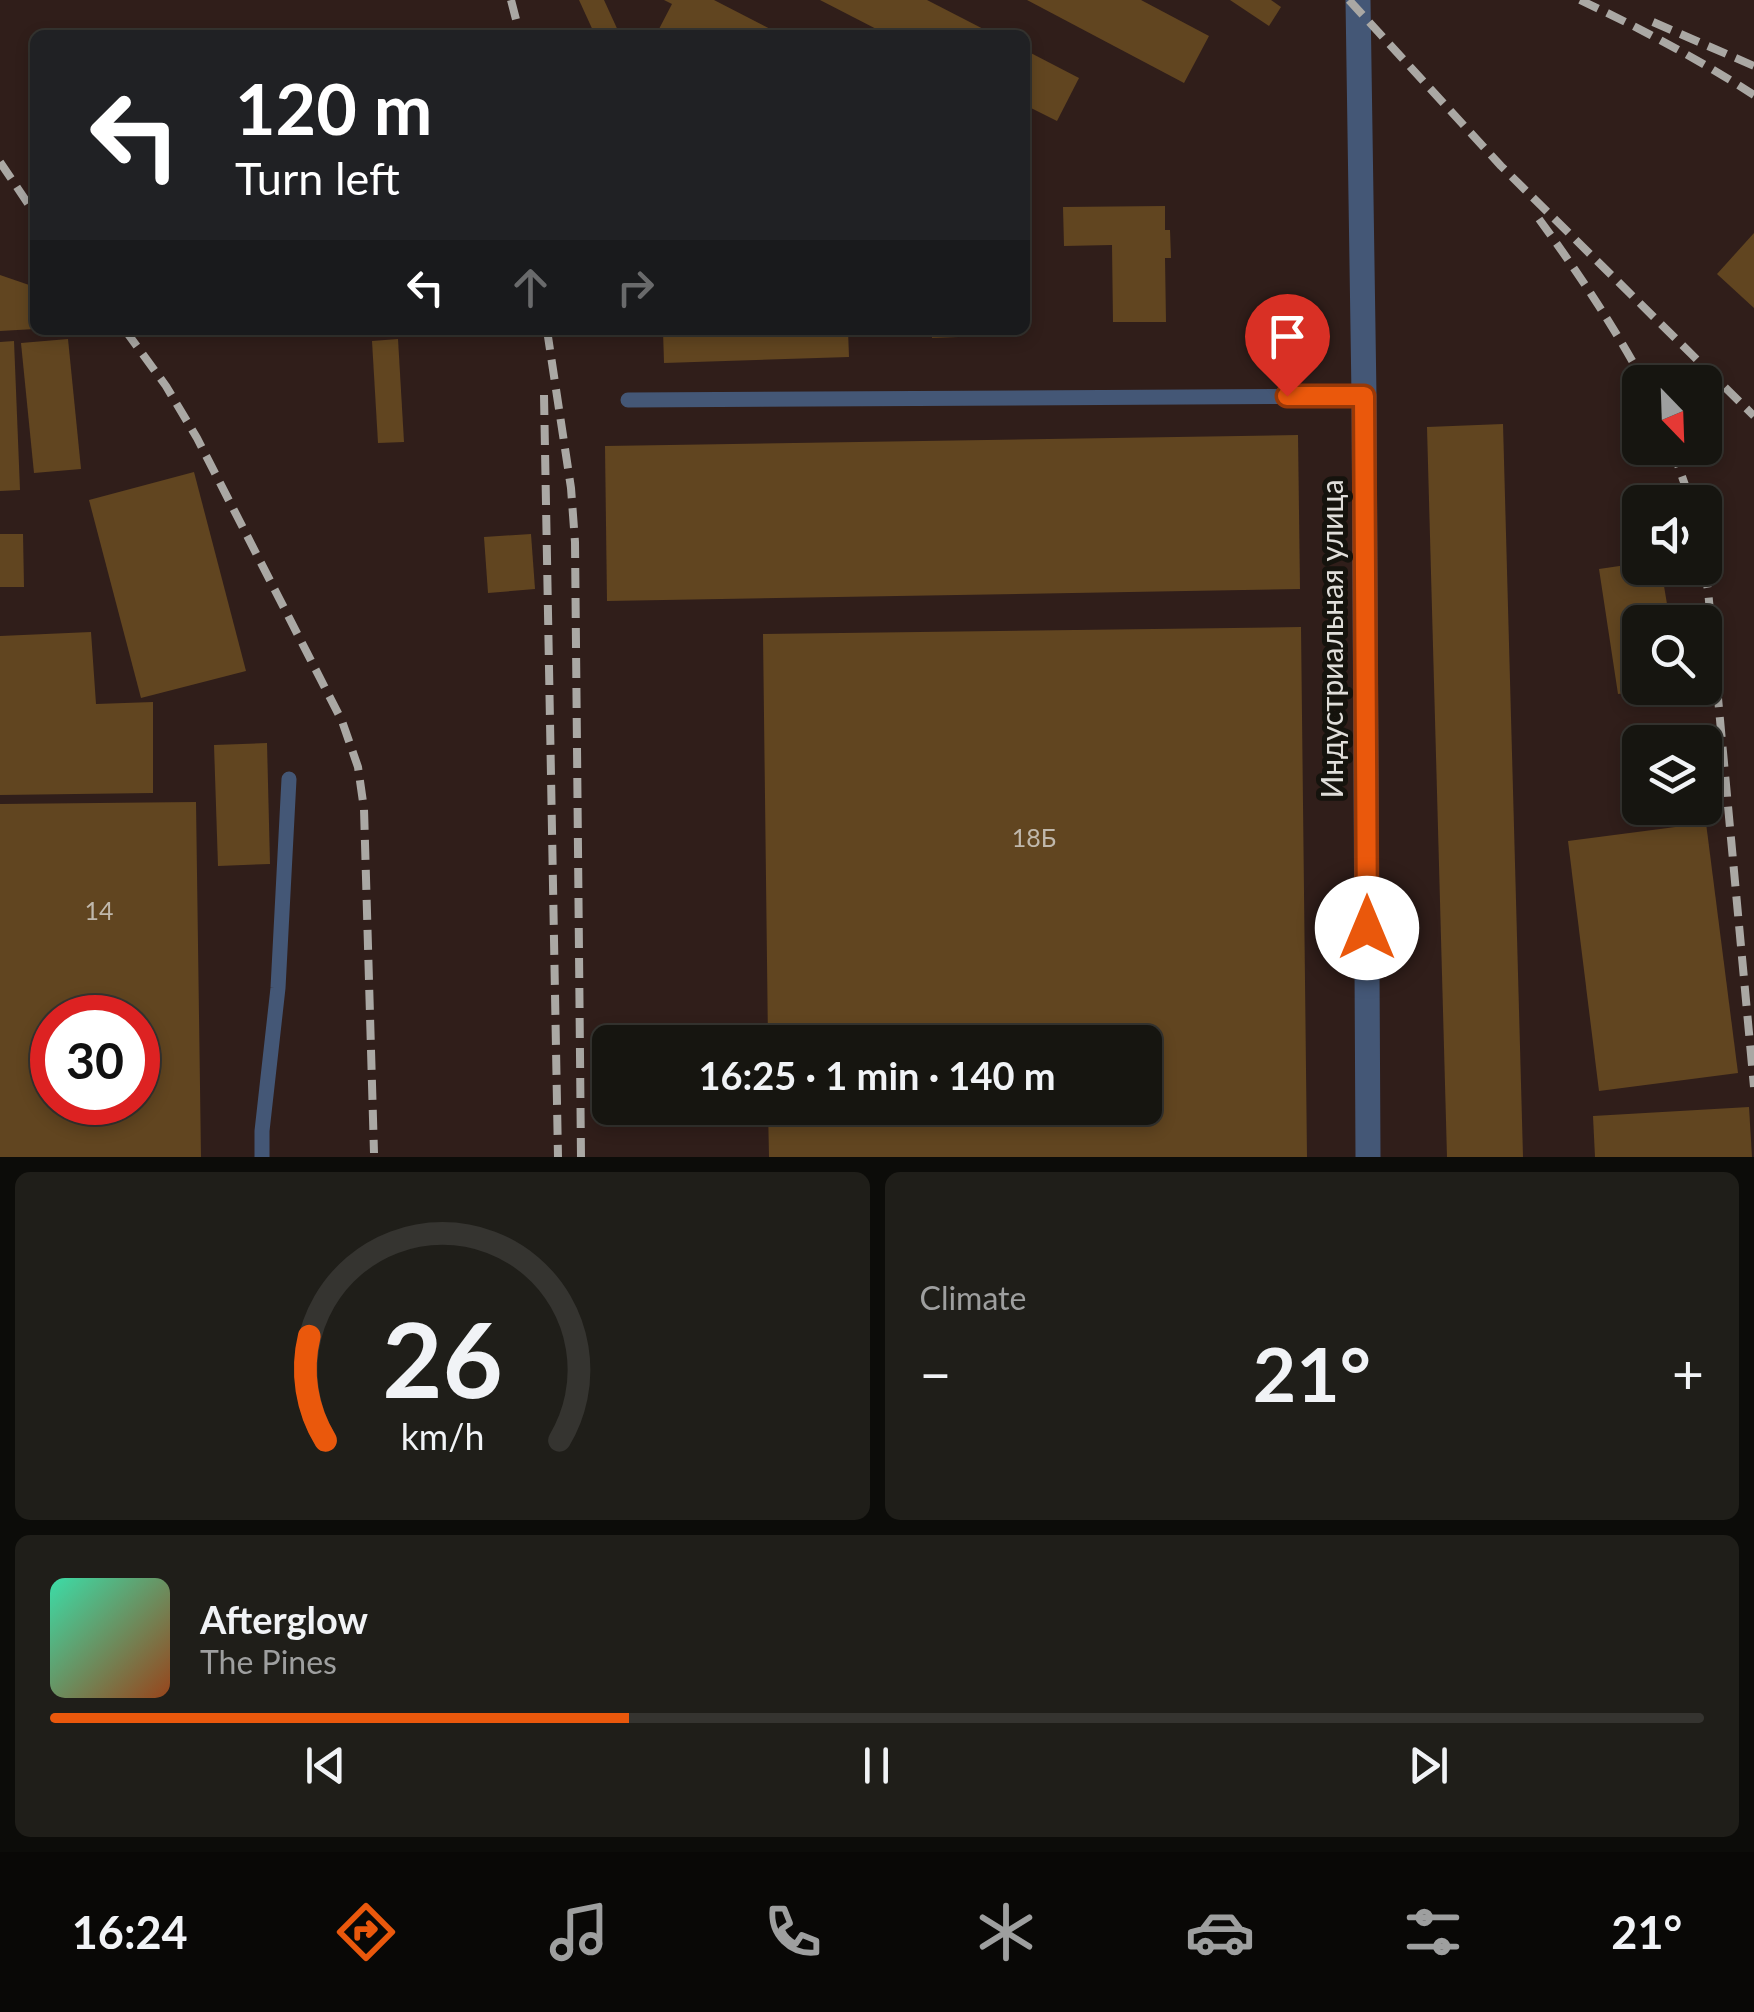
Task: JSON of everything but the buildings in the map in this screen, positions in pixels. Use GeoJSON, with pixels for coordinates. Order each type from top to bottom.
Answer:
{"type":"FeatureCollection","features":[{"type":"Feature","properties":{"kind":"street","name":"Индустриальная улица"},"geometry":{"type":"LineString","coordinates":[[1358,0],[1368,1157]]}},
{"type":"Feature","properties":{"kind":"lane"},"geometry":{"type":"LineString","coordinates":[[628,400],[1364,396]]}},
{"type":"Feature","properties":{"kind":"lane"},"geometry":{"type":"LineString","coordinates":[[262,1157],[278,988],[289,780]]}},
{"type":"Feature","properties":{"kind":"shaded area"},"geometry":{"type":"Polygon","coordinates":[[[0,0],[1754,0],[1754,1157],[0,1157],[0,0]]]}},
{"type":"Feature","properties":{"kind":"railway"},"geometry":{"type":"LineString","coordinates":[[511,0],[519,30]]}},
{"type":"Feature","properties":{"kind":"railway"},"geometry":{"type":"LineString","coordinates":[[1349,0],[1501,166],[1754,416]]}},
{"type":"Feature","properties":{"kind":"railway"},"geometry":{"type":"LineString","coordinates":[[1580,0],[1669,44],[1754,95]]}},
{"type":"Feature","properties":{"kind":"railway"},"geometry":{"type":"LineString","coordinates":[[1653,22],[1754,66]]}},
{"type":"Feature","properties":{"kind":"railway"},"geometry":{"type":"LineString","coordinates":[[0,162],[30,207]]}},
{"type":"Feature","properties":{"kind":"railway"},"geometry":{"type":"LineString","coordinates":[[1539,219],[1634,365]]}},
{"type":"Feature","properties":{"kind":"railway"},"geometry":{"type":"LineString","coordinates":[[129,335],[197,438],[342,721],[358,767],[364,809],[374,1153]]}},
{"type":"Feature","properties":{"kind":"railway"},"geometry":{"type":"LineString","coordinates":[[548,335],[571,488],[575,542],[581,1157]]}},
{"type":"Feature","properties":{"kind":"railway"},"geometry":{"type":"LineString","coordinates":[[544,395],[558,1157]]}},
{"type":"Feature","properties":{"kind":"railway"},"geometry":{"type":"LineString","coordinates":[[1678,465],[1685,485]]}},
{"type":"Feature","properties":{"kind":"railway"},"geometry":{"type":"LineString","coordinates":[[1707,585],[1754,1087]]}},
{"type":"Feature","properties":{"kind":"route"},"geometry":{"type":"LineString","coordinates":[[1287,396],[1364,396],[1367,928]]}}]}
